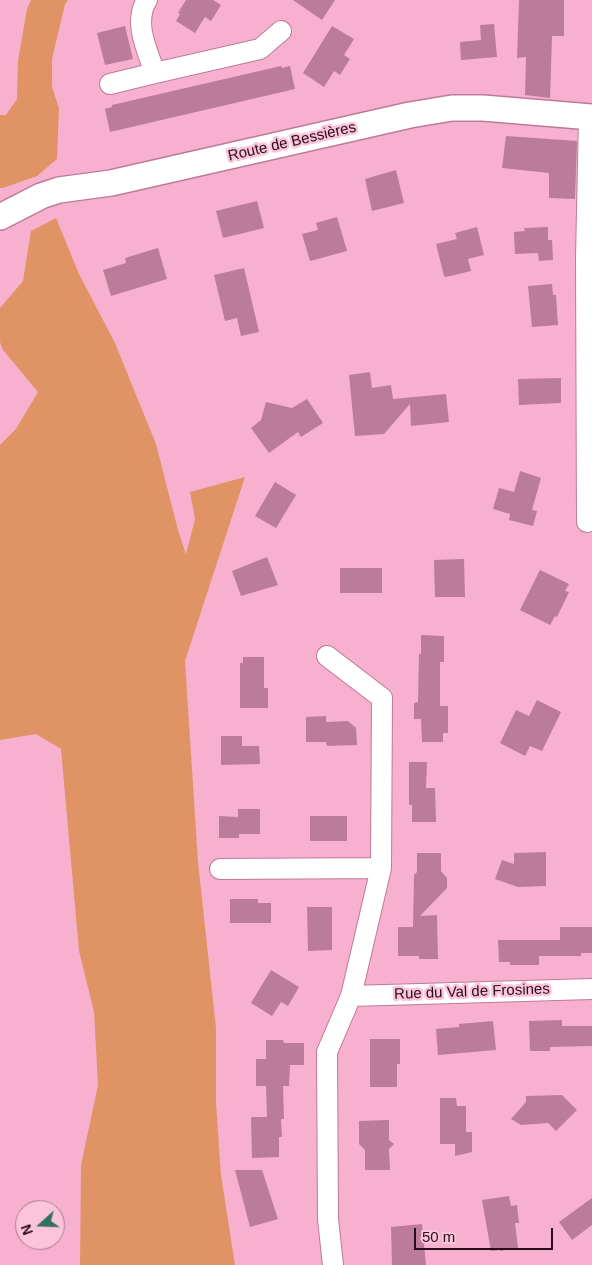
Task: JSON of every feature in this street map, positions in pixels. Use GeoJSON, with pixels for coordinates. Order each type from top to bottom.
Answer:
{"type":"FeatureCollection","features":[{"type":"Feature","properties":{"kind":"main road","name":"Route de Bessières"},"geometry":{"type":"LineString","coordinates":[[0,217],[41,196],[59,190],[112,183],[410,115],[452,108],[483,108],[590,117]]}},
{"type":"Feature","properties":{"kind":"street"},"geometry":{"type":"LineString","coordinates":[[147,0],[142,8],[142,37],[154,72]]}},
{"type":"Feature","properties":{"kind":"street"},"geometry":{"type":"LineString","coordinates":[[110,84],[154,72],[260,49],[281,31]]}},
{"type":"Feature","properties":{"kind":"street"},"geometry":{"type":"LineString","coordinates":[[587,522],[586,258],[590,117]]}},
{"type":"Feature","properties":{"kind":"street"},"geometry":{"type":"LineString","coordinates":[[327,656],[382,698],[381,868],[351,996],[327,1052],[328,1219],[333,1265]]}},
{"type":"Feature","properties":{"kind":"street"},"geometry":{"type":"LineString","coordinates":[[220,869],[381,868]]}},
{"type":"Feature","properties":{"kind":"street","name":"Rue du Val de Frosines"},"geometry":{"type":"LineString","coordinates":[[351,996],[592,988]]}},
{"type":"Feature","properties":{"kind":"shaded area"},"geometry":{"type":"Polygon","coordinates":[[[31,0],[68,0],[65,4],[52,59],[52,87],[59,108],[57,159],[37,176],[0,188],[0,115],[6,115],[17,99],[18,61],[27,9],[31,0]]]}},
{"type":"Feature","properties":{"kind":"shaded area"},"geometry":{"type":"Polygon","coordinates":[[[56,218],[79,274],[115,343],[156,444],[186,554],[195,519],[190,492],[245,477],[185,661],[198,862],[216,1028],[216,1103],[221,1175],[235,1265],[80,1265],[81,1165],[98,1085],[94,1012],[79,951],[61,749],[36,734],[0,740],[0,445],[16,429],[38,392],[3,350],[0,342],[0,308],[23,281],[31,231],[56,218]]]}},
{"type":"Feature","properties":{"kind":"building"},"geometry":{"type":"Polygon","coordinates":[[[186,0],[213,0],[221,5],[211,21],[205,17],[195,33],[176,21],[180,14],[178,13],[186,0]]]}},
{"type":"Feature","properties":{"kind":"building"},"geometry":{"type":"Polygon","coordinates":[[[293,0],[335,0],[322,20],[293,0]]]}},
{"type":"Feature","properties":{"kind":"building"},"geometry":{"type":"Polygon","coordinates":[[[519,0],[564,0],[564,36],[552,36],[550,98],[525,95],[526,57],[517,58],[519,0]]]}},
{"type":"Feature","properties":{"kind":"building"},"geometry":{"type":"Polygon","coordinates":[[[494,24],[497,57],[461,60],[460,42],[481,40],[480,25],[494,24]]]}},
{"type":"Feature","properties":{"kind":"building"},"geometry":{"type":"Polygon","coordinates":[[[125,26],[133,59],[105,65],[97,33],[125,26]]]}},
{"type":"Feature","properties":{"kind":"building"},"geometry":{"type":"Polygon","coordinates":[[[332,26],[354,39],[344,55],[350,59],[340,75],[334,71],[324,87],[303,73],[332,26]]]}},
{"type":"Feature","properties":{"kind":"building"},"geometry":{"type":"Polygon","coordinates":[[[281,66],[282,68],[290,66],[295,89],[110,132],[105,109],[112,107],[112,105],[281,66]]]}},
{"type":"Feature","properties":{"kind":"building"},"geometry":{"type":"Polygon","coordinates":[[[506,136],[577,141],[575,199],[549,198],[549,173],[502,168],[506,136]]]}},
{"type":"Feature","properties":{"kind":"building"},"geometry":{"type":"Polygon","coordinates":[[[396,170],[404,203],[372,211],[365,179],[396,170]]]}},
{"type":"Feature","properties":{"kind":"building"},"geometry":{"type":"Polygon","coordinates":[[[257,201],[264,228],[223,238],[216,211],[257,201]]]}},
{"type":"Feature","properties":{"kind":"building"},"geometry":{"type":"Polygon","coordinates":[[[337,217],[347,251],[310,261],[302,234],[318,230],[316,223],[337,217]]]}},
{"type":"Feature","properties":{"kind":"building"},"geometry":{"type":"Polygon","coordinates":[[[477,227],[484,255],[468,259],[471,271],[444,276],[436,244],[457,239],[455,233],[477,227]]]}},
{"type":"Feature","properties":{"kind":"building"},"geometry":{"type":"Polygon","coordinates":[[[548,227],[548,240],[552,240],[553,260],[539,261],[538,253],[515,254],[514,232],[525,231],[524,228],[548,227]]]}},
{"type":"Feature","properties":{"kind":"building"},"geometry":{"type":"Polygon","coordinates":[[[158,248],[167,279],[111,296],[103,270],[126,263],[125,258],[158,248]]]}},
{"type":"Feature","properties":{"kind":"building"},"geometry":{"type":"Polygon","coordinates":[[[244,268],[259,332],[241,336],[237,318],[225,321],[214,275],[244,268]]]}},
{"type":"Feature","properties":{"kind":"building"},"geometry":{"type":"Polygon","coordinates":[[[552,284],[553,295],[556,295],[558,325],[532,327],[528,286],[552,284]]]}},
{"type":"Feature","properties":{"kind":"building"},"geometry":{"type":"Polygon","coordinates":[[[370,372],[372,388],[391,385],[393,399],[446,394],[449,422],[411,426],[410,404],[384,434],[355,436],[349,375],[370,372]]]}},
{"type":"Feature","properties":{"kind":"building"},"geometry":{"type":"Polygon","coordinates":[[[561,378],[561,403],[519,405],[518,379],[561,378]]]}},
{"type":"Feature","properties":{"kind":"building"},"geometry":{"type":"Polygon","coordinates":[[[307,399],[323,423],[301,437],[298,432],[269,453],[251,428],[261,420],[266,402],[292,408],[307,399]]]}},
{"type":"Feature","properties":{"kind":"building"},"geometry":{"type":"Polygon","coordinates":[[[520,471],[541,478],[532,510],[537,511],[533,526],[509,520],[510,514],[493,509],[499,488],[514,492],[520,471]]]}},
{"type":"Feature","properties":{"kind":"building"},"geometry":{"type":"Polygon","coordinates":[[[275,482],[296,495],[276,528],[255,516],[275,482]]]}},
{"type":"Feature","properties":{"kind":"building"},"geometry":{"type":"Polygon","coordinates":[[[267,557],[278,585],[241,596],[232,571],[267,557]]]}},
{"type":"Feature","properties":{"kind":"building"},"geometry":{"type":"Polygon","coordinates":[[[464,559],[465,597],[435,597],[434,560],[464,559]]]}},
{"type":"Feature","properties":{"kind":"building"},"geometry":{"type":"Polygon","coordinates":[[[340,568],[382,568],[382,593],[340,593],[340,568]]]}},
{"type":"Feature","properties":{"kind":"building"},"geometry":{"type":"Polygon","coordinates":[[[540,570],[569,584],[565,591],[569,592],[557,617],[555,616],[550,625],[520,610],[540,570]]]}},
{"type":"Feature","properties":{"kind":"building"},"geometry":{"type":"Polygon","coordinates":[[[421,635],[444,636],[444,662],[440,662],[440,706],[448,706],[448,733],[443,733],[443,742],[422,742],[421,719],[414,719],[414,703],[418,702],[421,635]]]}},
{"type":"Feature","properties":{"kind":"building"},"geometry":{"type":"Polygon","coordinates":[[[243,657],[264,657],[264,688],[268,688],[268,708],[240,708],[240,663],[243,663],[243,657]]]}},
{"type":"Feature","properties":{"kind":"building"},"geometry":{"type":"Polygon","coordinates":[[[537,700],[561,712],[542,751],[530,746],[525,756],[500,743],[516,710],[529,716],[537,700]]]}},
{"type":"Feature","properties":{"kind":"building"},"geometry":{"type":"Polygon","coordinates":[[[326,716],[326,722],[348,721],[356,728],[357,745],[327,746],[326,742],[306,742],[306,717],[326,716]]]}},
{"type":"Feature","properties":{"kind":"building"},"geometry":{"type":"Polygon","coordinates":[[[221,736],[242,736],[242,746],[259,746],[260,764],[221,765],[221,736]]]}},
{"type":"Feature","properties":{"kind":"building"},"geometry":{"type":"Polygon","coordinates":[[[409,762],[427,762],[426,788],[435,788],[436,822],[412,822],[412,805],[409,805],[409,762]]]}},
{"type":"Feature","properties":{"kind":"building"},"geometry":{"type":"Polygon","coordinates":[[[238,809],[260,809],[260,834],[239,834],[239,838],[219,838],[219,816],[238,817],[238,809]]]}},
{"type":"Feature","properties":{"kind":"building"},"geometry":{"type":"Polygon","coordinates":[[[310,816],[347,816],[347,841],[310,841],[310,816]]]}},
{"type":"Feature","properties":{"kind":"building"},"geometry":{"type":"Polygon","coordinates":[[[546,852],[546,886],[518,887],[495,879],[502,860],[514,864],[514,853],[546,852]]]}},
{"type":"Feature","properties":{"kind":"building"},"geometry":{"type":"Polygon","coordinates":[[[417,853],[441,853],[441,871],[447,878],[447,888],[420,916],[437,915],[438,959],[419,959],[419,956],[398,956],[398,927],[413,927],[414,875],[417,872],[417,853]]]}},
{"type":"Feature","properties":{"kind":"building"},"geometry":{"type":"Polygon","coordinates":[[[230,899],[258,899],[258,903],[271,903],[271,923],[230,923],[230,899]]]}},
{"type":"Feature","properties":{"kind":"building"},"geometry":{"type":"Polygon","coordinates":[[[307,907],[332,907],[332,950],[308,951],[307,907]]]}},
{"type":"Feature","properties":{"kind":"building"},"geometry":{"type":"Polygon","coordinates":[[[560,927],[592,927],[592,953],[581,953],[581,956],[539,956],[539,965],[510,965],[510,962],[499,962],[498,940],[560,940],[560,927]]]}},
{"type":"Feature","properties":{"kind":"building"},"geometry":{"type":"Polygon","coordinates":[[[271,970],[299,987],[288,1006],[281,1002],[272,1016],[251,1003],[271,970]]]}},
{"type":"Feature","properties":{"kind":"building"},"geometry":{"type":"Polygon","coordinates":[[[562,1020],[562,1026],[592,1026],[592,1046],[550,1047],[550,1051],[530,1051],[529,1021],[562,1020]]]}},
{"type":"Feature","properties":{"kind":"building"},"geometry":{"type":"Polygon","coordinates":[[[493,1021],[496,1050],[438,1055],[436,1029],[459,1027],[459,1024],[493,1021]]]}},
{"type":"Feature","properties":{"kind":"building"},"geometry":{"type":"Polygon","coordinates":[[[370,1039],[400,1039],[400,1064],[397,1064],[397,1087],[370,1087],[370,1039]]]}},
{"type":"Feature","properties":{"kind":"building"},"geometry":{"type":"Polygon","coordinates":[[[266,1040],[283,1040],[284,1043],[304,1043],[304,1065],[290,1065],[289,1086],[283,1086],[284,1119],[281,1119],[282,1137],[279,1137],[279,1157],[252,1158],[251,1117],[267,1117],[266,1086],[256,1086],[256,1059],[266,1059],[266,1040]]]}},
{"type":"Feature","properties":{"kind":"building"},"geometry":{"type":"Polygon","coordinates":[[[562,1095],[577,1110],[556,1131],[548,1123],[521,1125],[511,1119],[526,1102],[526,1096],[562,1095]]]}},
{"type":"Feature","properties":{"kind":"building"},"geometry":{"type":"Polygon","coordinates":[[[440,1098],[456,1098],[457,1106],[466,1106],[466,1132],[472,1132],[472,1152],[455,1156],[455,1144],[440,1144],[440,1098]]]}},
{"type":"Feature","properties":{"kind":"building"},"geometry":{"type":"Polygon","coordinates":[[[389,1120],[389,1140],[394,1144],[389,1149],[390,1170],[365,1170],[365,1150],[359,1144],[359,1121],[389,1120]]]}},
{"type":"Feature","properties":{"kind":"building"},"geometry":{"type":"Polygon","coordinates":[[[235,1170],[262,1170],[278,1219],[250,1227],[235,1170]]]}},
{"type":"Feature","properties":{"kind":"building"},"geometry":{"type":"Polygon","coordinates":[[[509,1196],[511,1206],[517,1205],[519,1223],[515,1223],[518,1248],[491,1251],[482,1200],[509,1196]]]}},
{"type":"Feature","properties":{"kind":"building"},"geometry":{"type":"Polygon","coordinates":[[[592,1198],[592,1225],[572,1240],[559,1222],[592,1198]]]}},
{"type":"Feature","properties":{"kind":"building"},"geometry":{"type":"Polygon","coordinates":[[[422,1224],[426,1265],[392,1265],[391,1227],[422,1224]]]}}]}
